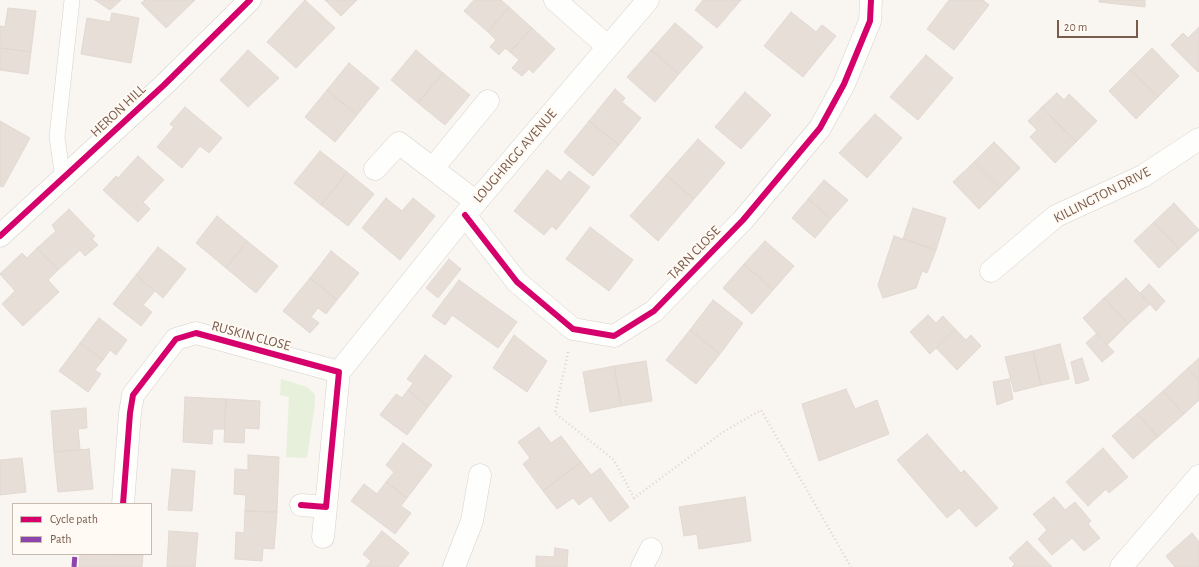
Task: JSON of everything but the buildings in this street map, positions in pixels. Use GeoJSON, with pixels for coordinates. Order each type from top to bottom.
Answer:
{"type":"FeatureCollection","features":[{"type":"Feature","properties":{"kind":"street","name":"HERON HILL"},"geometry":{"type":"LineString","coordinates":[[0,236],[63,179],[250,0]]}},
{"type":"Feature","properties":{"kind":"street"},"geometry":{"type":"LineString","coordinates":[[555,0],[608,47]]}},
{"type":"Feature","properties":{"kind":"street","name":"LOUGHRIGG AVENUE"},"geometry":{"type":"LineString","coordinates":[[339,372],[470,208],[648,0]]}},
{"type":"Feature","properties":{"kind":"street","name":"TARN CLOSE"},"geometry":{"type":"LineString","coordinates":[[573,329],[614,336],[654,311],[743,220],[820,128],[844,84],[870,21],[871,0]]}},
{"type":"Feature","properties":{"kind":"street"},"geometry":{"type":"LineString","coordinates":[[433,168],[488,101]]}},
{"type":"Feature","properties":{"kind":"street","name":"KILLINGTON DRIVE"},"geometry":{"type":"LineString","coordinates":[[991,271],[1056,216],[1143,176],[1199,139]]}},
{"type":"Feature","properties":{"kind":"street"},"geometry":{"type":"LineString","coordinates":[[375,169],[399,143],[433,168],[470,208],[517,282],[573,329]]}},
{"type":"Feature","properties":{"kind":"street","name":"RUSKIN CLOSE"},"geometry":{"type":"LineString","coordinates":[[123,503],[130,413],[133,395],[176,339],[196,333],[339,372]]}},
{"type":"Feature","properties":{"kind":"street"},"geometry":{"type":"LineString","coordinates":[[323,536],[339,372]]}},
{"type":"Feature","properties":{"kind":"street"},"geometry":{"type":"LineString","coordinates":[[454,567],[472,521],[480,475]]}},
{"type":"Feature","properties":{"kind":"street"},"geometry":{"type":"LineString","coordinates":[[1121,567],[1195,489]]}},
{"type":"Feature","properties":{"kind":"street"},"geometry":{"type":"LineString","coordinates":[[301,505],[326,507]]}},
{"type":"Feature","properties":{"kind":"lane"},"geometry":{"type":"LineString","coordinates":[[63,179],[57,137],[72,0]]}},
{"type":"Feature","properties":{"kind":"path"},"geometry":{"type":"LineString","coordinates":[[573,329],[555,413],[614,460],[634,498],[723,432],[761,410],[851,567]]}},
{"type":"Feature","properties":{"kind":"green space"},"geometry":{"type":"Polygon","coordinates":[[[281,379],[307,387],[315,394],[315,404],[307,458],[286,457],[289,397],[280,395],[281,379]]]}},
{"type":"Feature","properties":{"kind":"marked path"},"geometry":{"type":"LineString","coordinates":[[74,567],[75,555]]}},
{"type":"Feature","properties":{"kind":"cycle path"},"geometry":{"type":"LineString","coordinates":[[0,236],[164,85],[250,0]]}},
{"type":"Feature","properties":{"kind":"cycle path"},"geometry":{"type":"LineString","coordinates":[[465,215],[517,282],[573,329],[614,336],[654,311],[743,220],[820,128],[844,84],[870,21],[871,0]]}},
{"type":"Feature","properties":{"kind":"cycle path"},"geometry":{"type":"LineString","coordinates":[[123,503],[130,413],[133,395],[176,339],[196,333],[339,372],[326,507],[301,505]]}}]}
